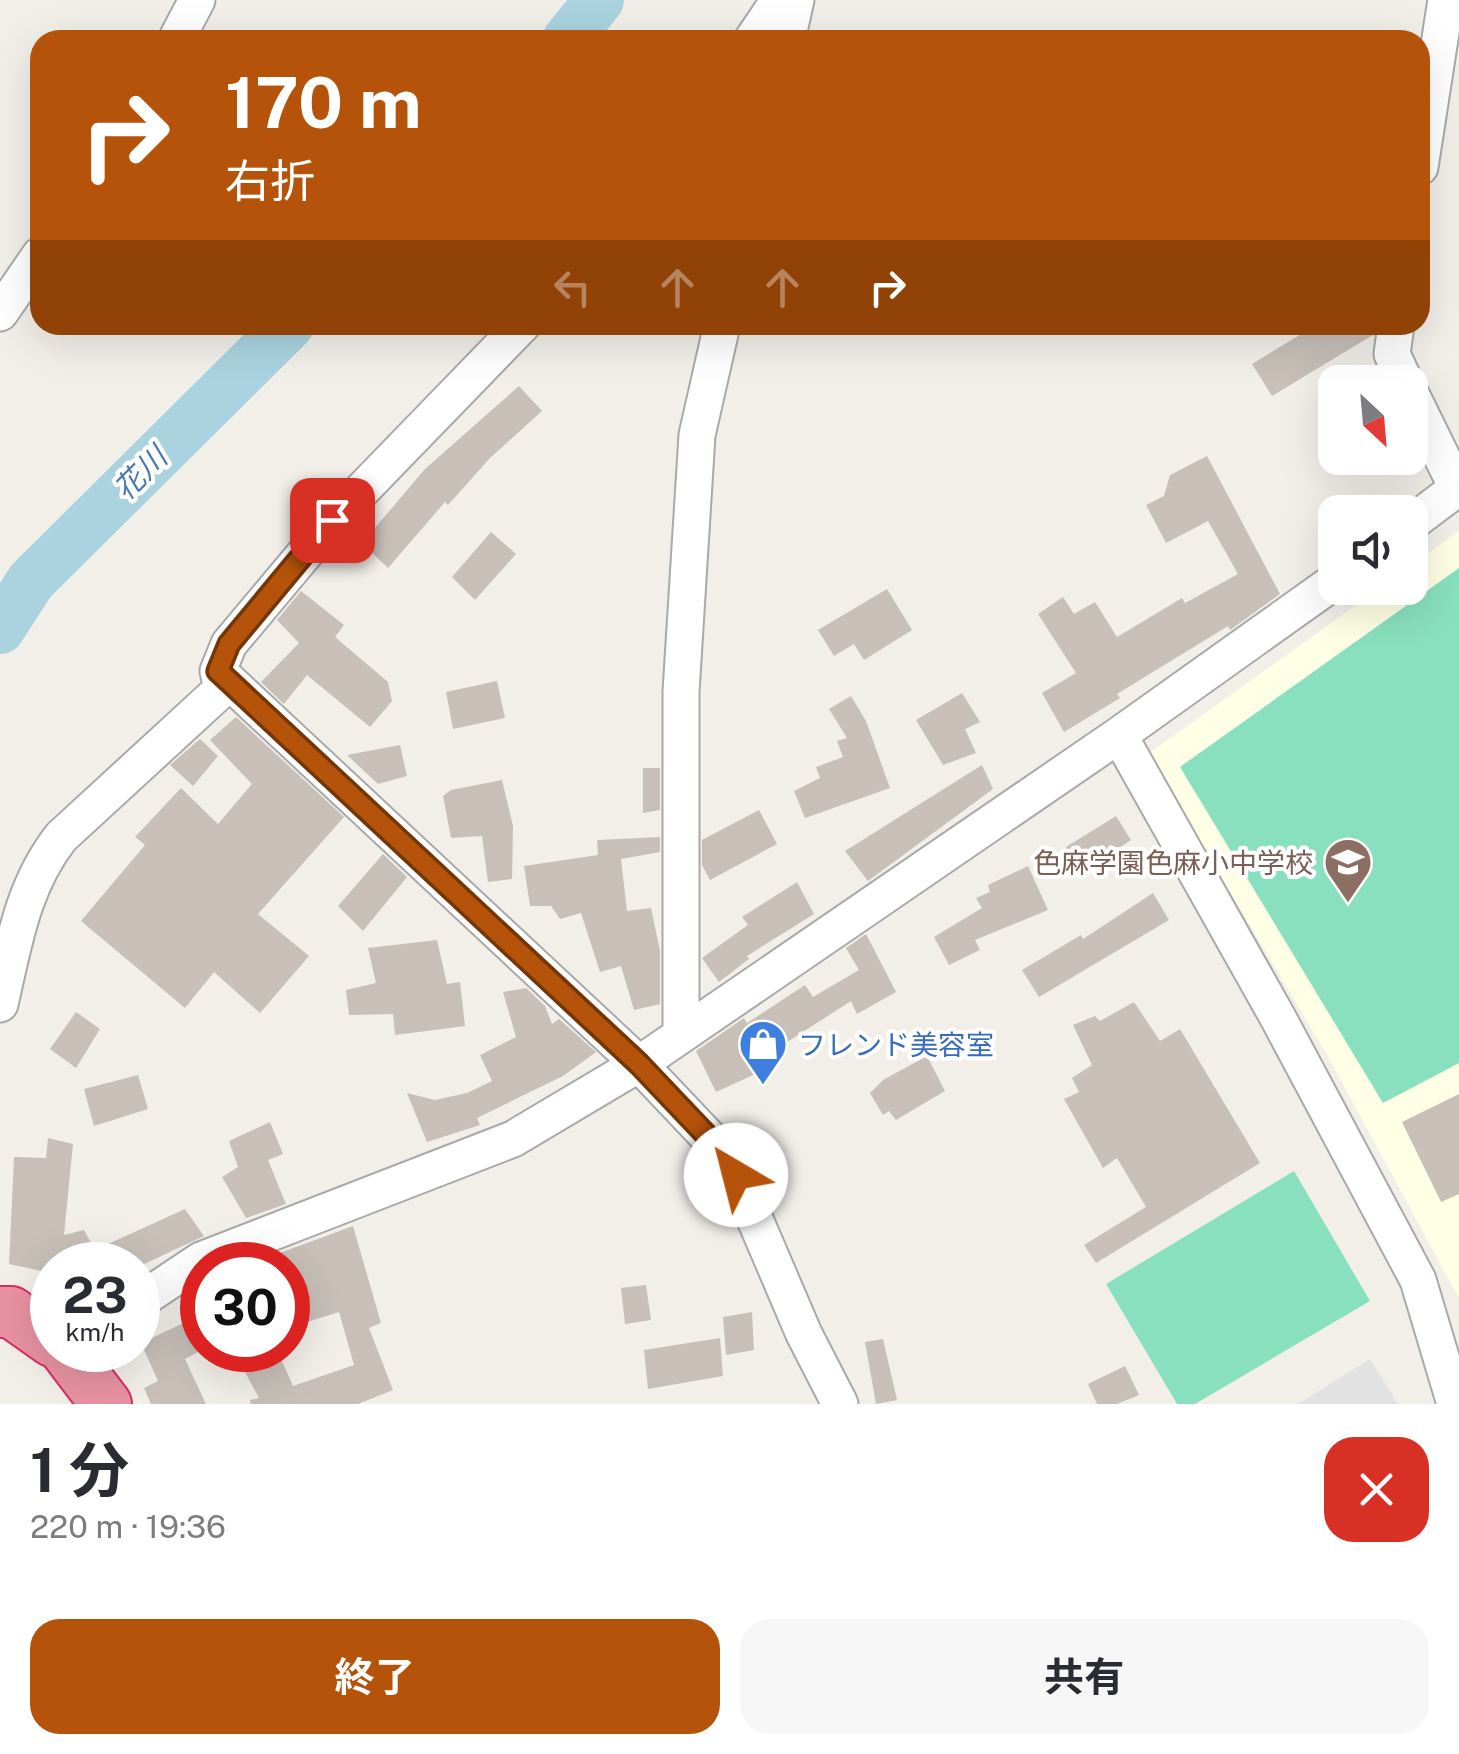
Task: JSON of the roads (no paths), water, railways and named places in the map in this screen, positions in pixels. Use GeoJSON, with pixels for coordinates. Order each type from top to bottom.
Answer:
{"type":"FeatureCollection","features":[{"type":"Feature","properties":{"kind":"highway"},"geometry":{"type":"LineString","coordinates":[[0,1312],[10,1312],[30,1326]]}},
{"type":"Feature","properties":{"kind":"highway"},"geometry":{"type":"LineString","coordinates":[[82,1372],[106,1404]]}},
{"type":"Feature","properties":{"kind":"street"},"geometry":{"type":"LineString","coordinates":[[181,30],[197,0]]}},
{"type":"Feature","properties":{"kind":"street"},"geometry":{"type":"LineString","coordinates":[[759,30],[780,0]]}},
{"type":"Feature","properties":{"kind":"street"},"geometry":{"type":"LineString","coordinates":[[789,30],[796,0]]}},
{"type":"Feature","properties":{"kind":"street"},"geometry":{"type":"LineString","coordinates":[[1430,102],[1446,0]]}},
{"type":"Feature","properties":{"kind":"street"},"geometry":{"type":"LineString","coordinates":[[0,313],[30,270]]}},
{"type":"Feature","properties":{"kind":"street"},"geometry":{"type":"LineString","coordinates":[[0,1004],[24,899],[43,860],[61,837],[222,689],[218,671],[229,644],[332,520],[512,335]]}},
{"type":"Feature","properties":{"kind":"street"},"geometry":{"type":"LineString","coordinates":[[681,1035],[681,692],[697,435],[720,335]]}},
{"type":"Feature","properties":{"kind":"street"},"geometry":{"type":"LineString","coordinates":[[1395,335],[1392,354],[1397,365]]}},
{"type":"Feature","properties":{"kind":"street"},"geometry":{"type":"LineString","coordinates":[[1428,428],[1458,488],[1428,510]]}},
{"type":"Feature","properties":{"kind":"street"},"geometry":{"type":"LineString","coordinates":[[160,1287],[201,1260],[513,1138],[639,1064],[1119,735],[1318,593]]}},
{"type":"Feature","properties":{"kind":"street"},"geometry":{"type":"LineString","coordinates":[[218,671],[639,1064],[712,1141],[736,1175],[804,1334],[840,1404]]}},
{"type":"Feature","properties":{"kind":"street"},"geometry":{"type":"LineString","coordinates":[[1119,735],[1277,1016],[1418,1280],[1455,1404]]}},
{"type":"Feature","properties":{"kind":"waterway","name":"花川"},"geometry":{"type":"LineString","coordinates":[[575,30],[599,0]]}},
{"type":"Feature","properties":{"kind":"waterway","name":"花川"},"geometry":{"type":"LineString","coordinates":[[0,629],[31,581],[279,335]]}},
{"type":"Feature","properties":{"kind":"place","name":"色麻学園色麻小中学校"},"geometry":{"type":"Point","coordinates":[1348,904]}},
{"type":"Feature","properties":{"kind":"place","name":"フレンド美容室"},"geometry":{"type":"Point","coordinates":[763,1086]}}]}
